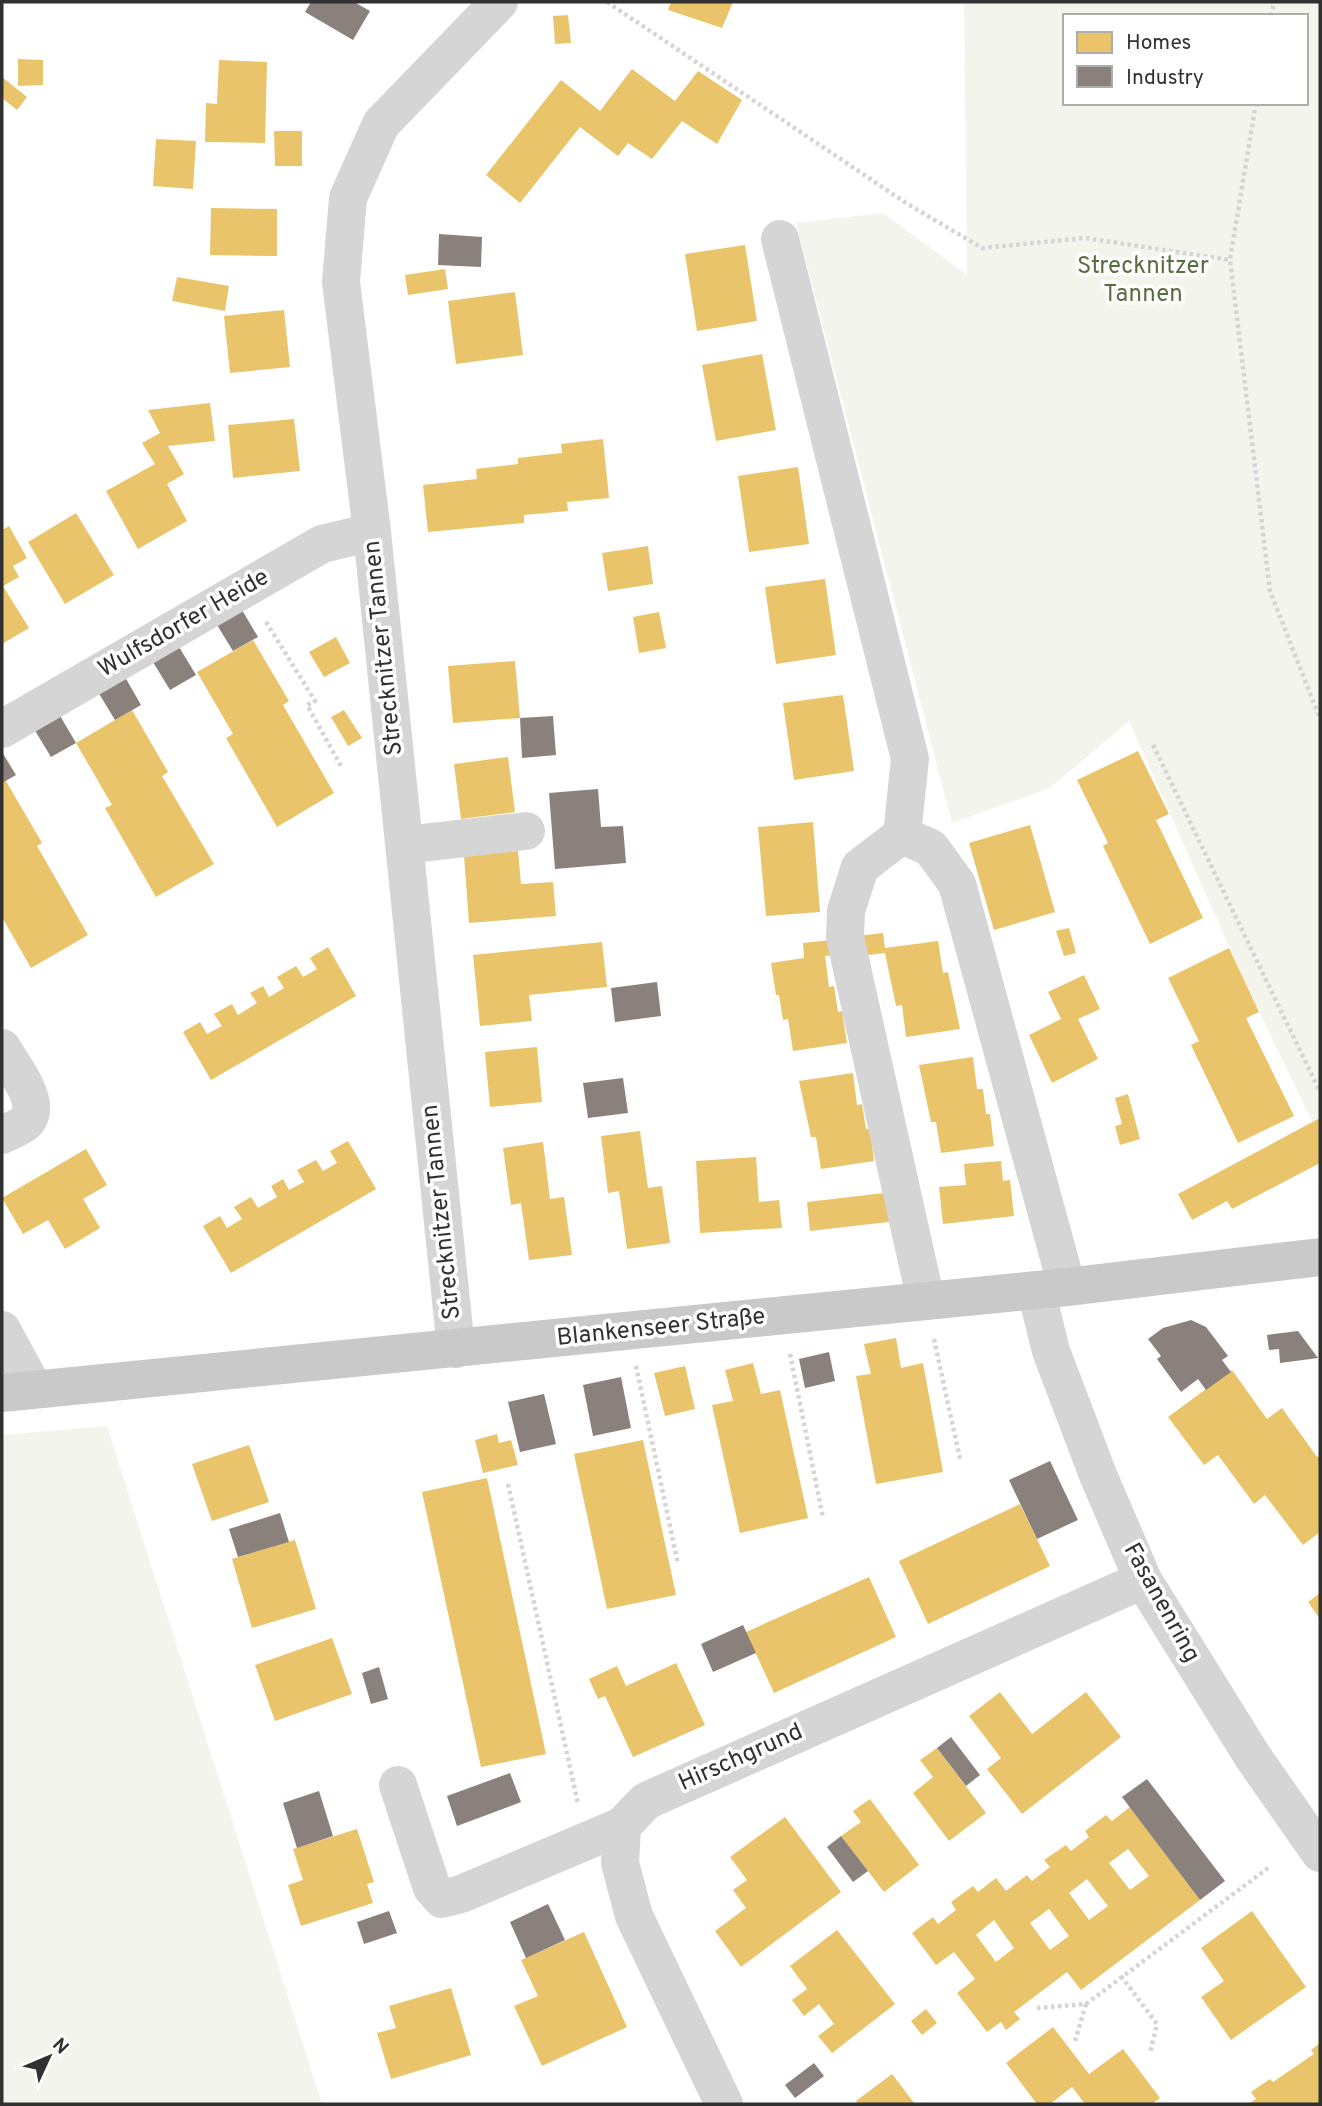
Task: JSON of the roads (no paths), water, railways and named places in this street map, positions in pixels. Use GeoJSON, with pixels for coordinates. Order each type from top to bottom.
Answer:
{"type":"FeatureCollection","features":[{"type":"Feature","properties":{"kind":"main road","name":"Blankenseer Straße"},"geometry":{"type":"LineString","coordinates":[[18,1391],[926,1301],[1320,1257]]}},
{"type":"Feature","properties":{"kind":"street","name":"Strecknitzer Tannen"},"geometry":{"type":"LineString","coordinates":[[456,1349],[372,532],[341,282],[348,198],[381,124],[476,10]]}},
{"type":"Feature","properties":{"kind":"street"},"geometry":{"type":"LineString","coordinates":[[780,239],[910,759],[902,835],[860,867],[846,911],[845,937],[926,1301]]}},
{"type":"Feature","properties":{"kind":"street","name":"Wulfsdorfer Heide"},"geometry":{"type":"LineString","coordinates":[[2,729],[322,544],[372,532]]}},
{"type":"Feature","properties":{"kind":"street"},"geometry":{"type":"LineString","coordinates":[[405,845],[526,831]]}},
{"type":"Feature","properties":{"kind":"street","name":"Fasanenring"},"geometry":{"type":"LineString","coordinates":[[902,835],[931,848],[957,884],[1051,1288],[1056,1363],[1098,1475],[1143,1580],[1246,1745],[1320,1853]]}},
{"type":"Feature","properties":{"kind":"street"},"geometry":{"type":"LineString","coordinates":[[2,1048],[28,1095],[31,1111],[26,1123],[2,1135]]}},
{"type":"Feature","properties":{"kind":"street"},"geometry":{"type":"LineString","coordinates":[[2,1330],[18,1391]]}},
{"type":"Feature","properties":{"kind":"street","name":"Hirschgrund"},"geometry":{"type":"LineString","coordinates":[[622,1826],[646,1801],[1143,1580]]}},
{"type":"Feature","properties":{"kind":"street"},"geometry":{"type":"LineString","coordinates":[[398,1785],[432,1888],[442,1899],[461,1894],[622,1826],[620,1863],[634,1916],[724,2104]]}}]}
